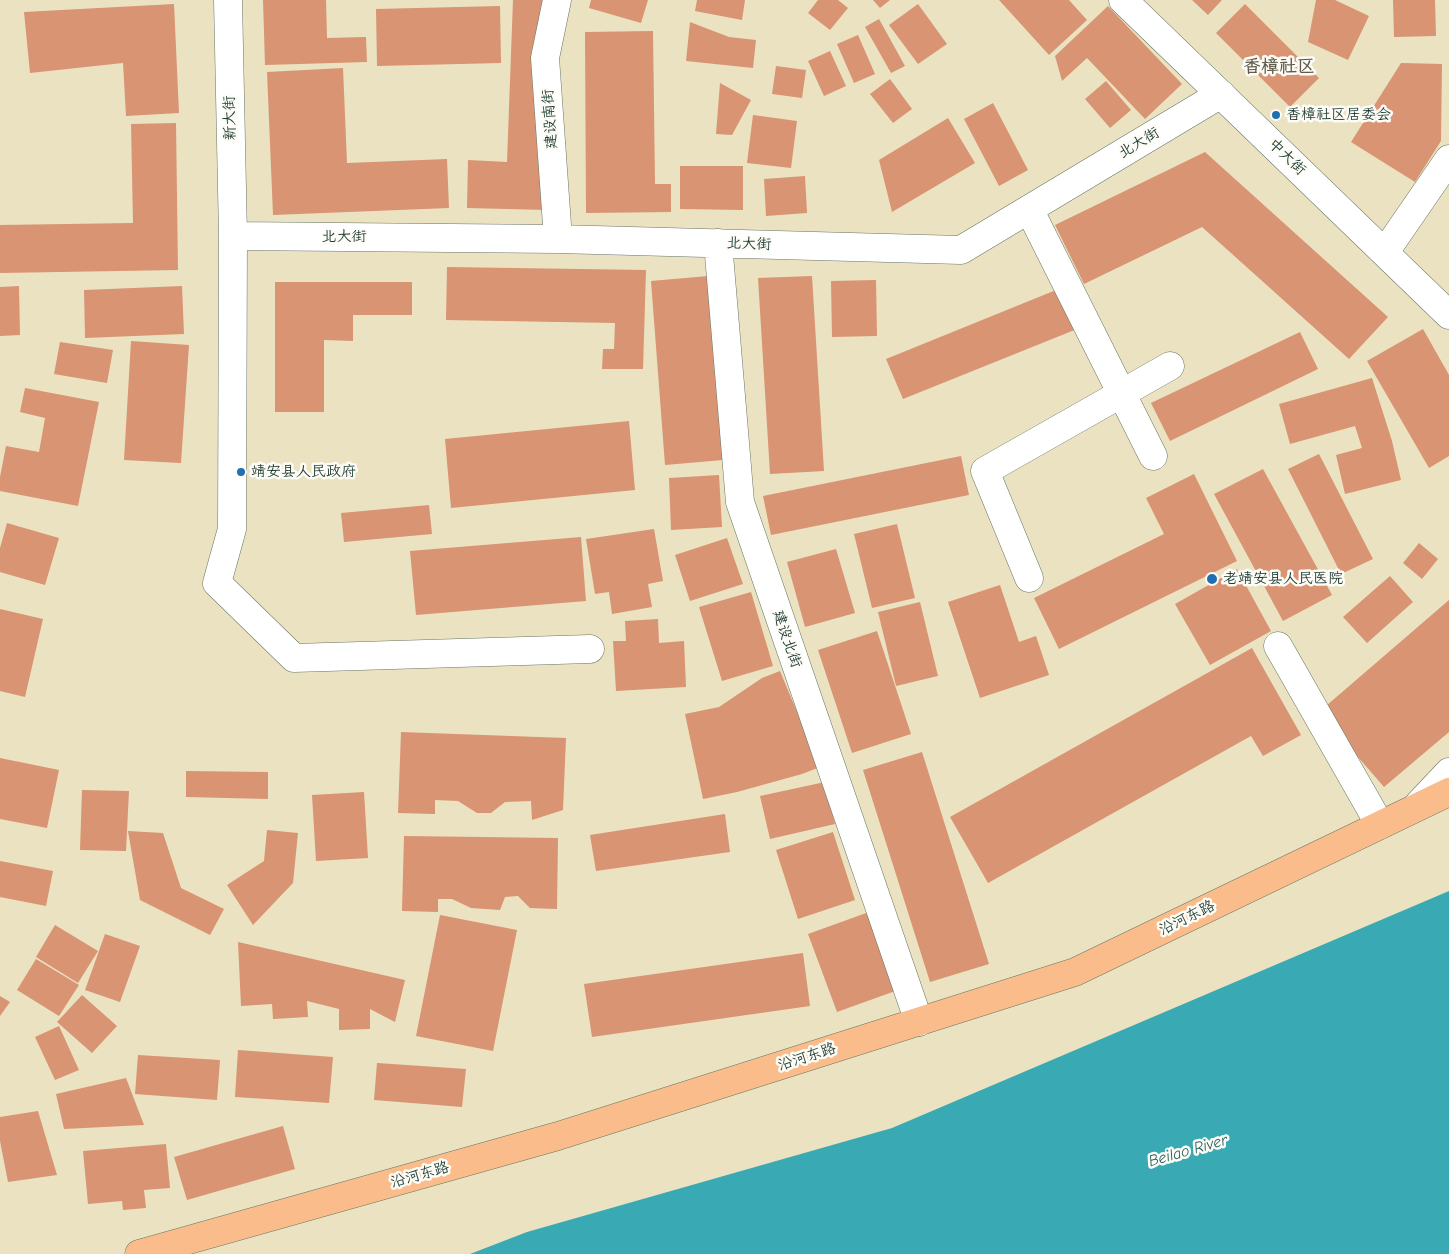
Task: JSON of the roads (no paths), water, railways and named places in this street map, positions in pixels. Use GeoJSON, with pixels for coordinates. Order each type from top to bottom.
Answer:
{"type":"FeatureCollection","features":[{"type":"Feature","properties":{"kind":"main road","name":"沿河东路"},"geometry":{"type":"LineString","coordinates":[[139,1254],[558,1136],[1075,972],[1449,792]]}},
{"type":"Feature","properties":{"kind":"street","name":"新大街"},"geometry":{"type":"LineString","coordinates":[[228,0],[233,236],[232,529],[217,583],[294,658],[590,649]]}},
{"type":"Feature","properties":{"kind":"street","name":"建设南街"},"geometry":{"type":"LineString","coordinates":[[557,0],[545,58],[558,239]]}},
{"type":"Feature","properties":{"kind":"street","name":"中大街"},"geometry":{"type":"LineString","coordinates":[[1123,0],[1449,315]]}},
{"type":"Feature","properties":{"kind":"street","name":"北大街"},"geometry":{"type":"LineString","coordinates":[[233,236],[558,239],[961,250],[1222,94]]}},
{"type":"Feature","properties":{"kind":"street"},"geometry":{"type":"LineString","coordinates":[[1385,252],[1449,159]]}},
{"type":"Feature","properties":{"kind":"street"},"geometry":{"type":"LineString","coordinates":[[1029,209],[1153,456]]}},
{"type":"Feature","properties":{"kind":"street","name":"建设北街"},"geometry":{"type":"LineString","coordinates":[[718,243],[740,502],[919,1022]]}},
{"type":"Feature","properties":{"kind":"street"},"geometry":{"type":"LineString","coordinates":[[1029,578],[985,471],[1170,366]]}},
{"type":"Feature","properties":{"kind":"street"},"geometry":{"type":"LineString","coordinates":[[1278,646],[1380,825]]}},
{"type":"Feature","properties":{"kind":"street"},"geometry":{"type":"LineString","coordinates":[[1414,809],[1449,772]]}},
{"type":"Feature","properties":{"kind":"street"},"geometry":{"type":"LineString","coordinates":[[1414,809],[1449,777]]}},
{"type":"Feature","properties":{"kind":"water","name":"Beilao River"},"geometry":{"type":"Polygon","coordinates":[[[1449,891],[1449,1254],[470,1254],[527,1232],[892,1128],[1449,891]]]}},
{"type":"Feature","properties":{"kind":"place","name":"香樟社区居委会"},"geometry":{"type":"Point","coordinates":[1276,115]}},
{"type":"Feature","properties":{"kind":"place","name":"靖安县人民政府"},"geometry":{"type":"Point","coordinates":[241,472]}},
{"type":"Feature","properties":{"kind":"place","name":"老靖安县人民医院"},"geometry":{"type":"Point","coordinates":[1212,579]}},
{"type":"Feature","properties":{"kind":"district","name":"香樟社区"},"geometry":{"type":"Point","coordinates":[1279,67]}}]}
